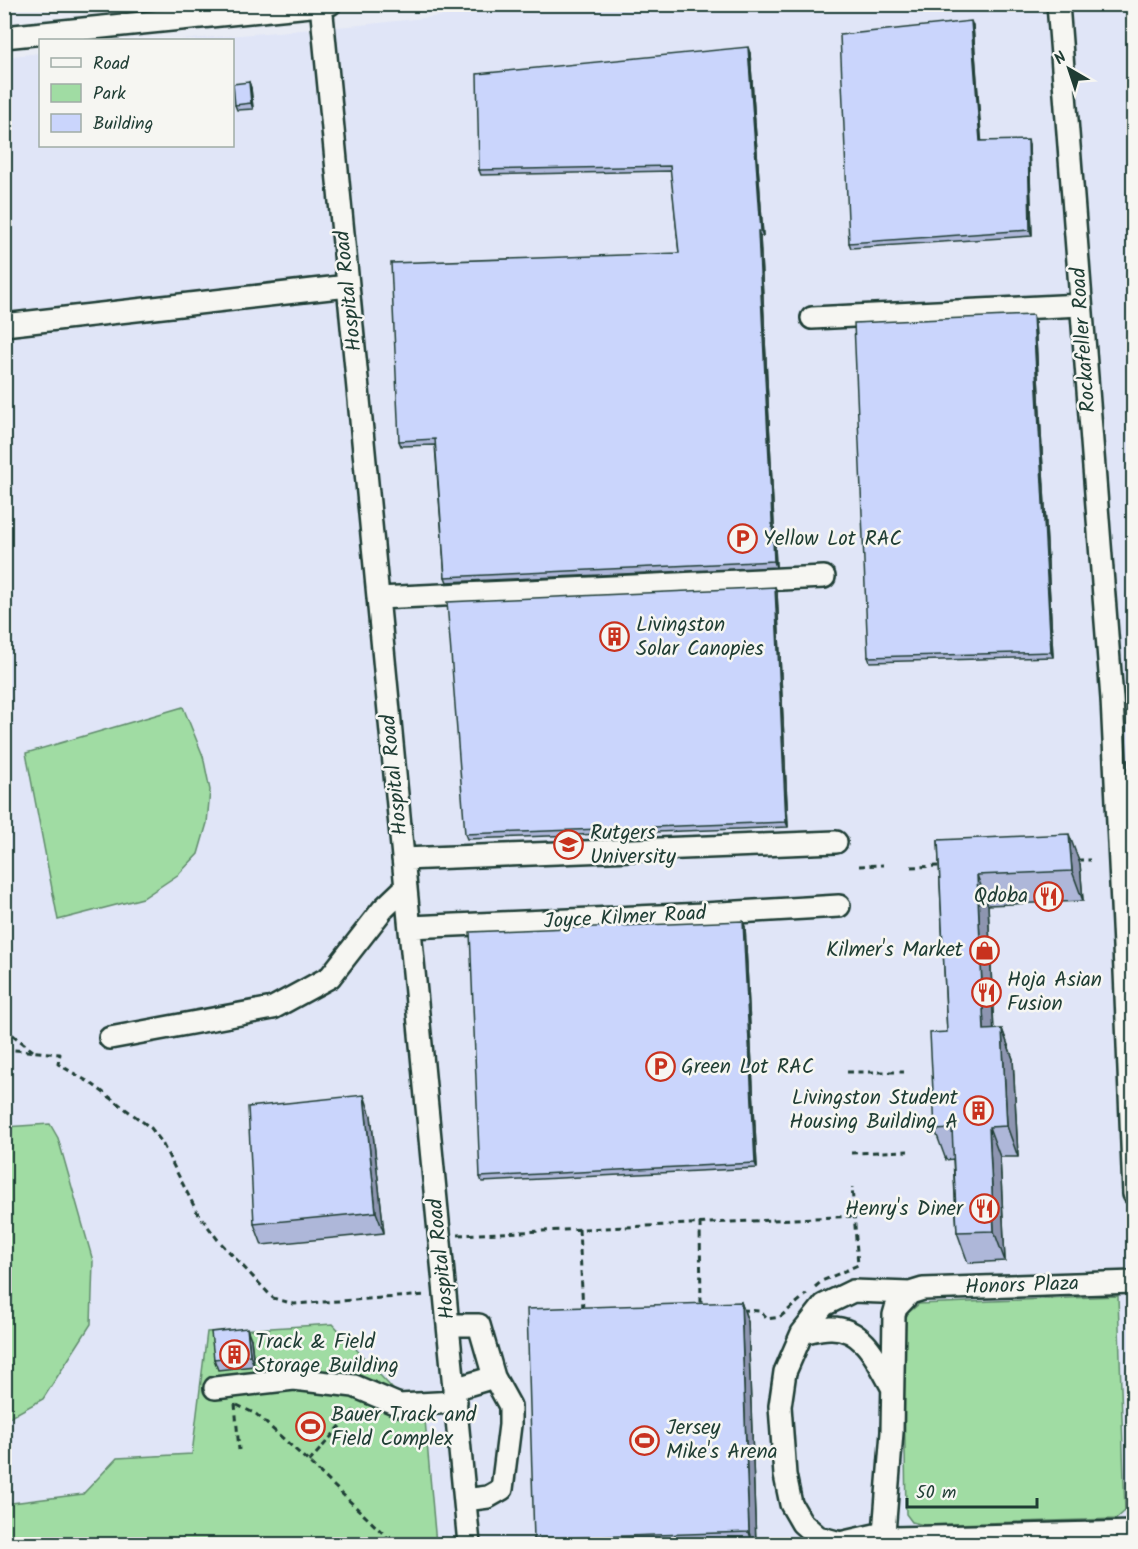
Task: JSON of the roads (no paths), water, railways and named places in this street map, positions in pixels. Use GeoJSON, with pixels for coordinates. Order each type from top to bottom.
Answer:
{"type":"FeatureCollection","features":[{"type":"Feature","properties":{"kind":"street","name":"Rockafeller Road"},"geometry":{"type":"LineString","coordinates":[[1058,4],[1129,946]]}},
{"type":"Feature","properties":{"kind":"street"},"geometry":{"type":"LineString","coordinates":[[4,37],[324,5]]}},
{"type":"Feature","properties":{"kind":"street","name":"Hospital Road"},"geometry":{"type":"LineString","coordinates":[[324,5],[348,286],[470,1545]]}},
{"type":"Feature","properties":{"kind":"street"},"geometry":{"type":"LineString","coordinates":[[4,325],[348,286]]}},
{"type":"Feature","properties":{"kind":"street"},"geometry":{"type":"LineString","coordinates":[[812,318],[1081,305]]}},
{"type":"Feature","properties":{"kind":"street"},"geometry":{"type":"LineString","coordinates":[[378,598],[824,577]]}},
{"type":"Feature","properties":{"kind":"street"},"geometry":{"type":"LineString","coordinates":[[403,859],[836,842]]}},
{"type":"Feature","properties":{"kind":"street"},"geometry":{"type":"LineString","coordinates":[[110,1038],[273,1008],[330,978],[383,909],[406,887]]}},
{"type":"Feature","properties":{"kind":"street","name":"Joyce Kilmer Road"},"geometry":{"type":"LineString","coordinates":[[410,927],[839,906]]}},
{"type":"Feature","properties":{"kind":"street"},"geometry":{"type":"LineString","coordinates":[[1129,946],[1134,1194]]}},
{"type":"Feature","properties":{"kind":"street","name":"Honors Plaza"},"geometry":{"type":"LineString","coordinates":[[1134,1282],[922,1289],[910,1293],[853,1291],[824,1305],[802,1333],[785,1372],[780,1406],[785,1475],[791,1504],[802,1524],[818,1538],[840,1544],[884,1533],[895,1538],[1134,1532]]}},
{"type":"Feature","properties":{"kind":"street"},"geometry":{"type":"LineString","coordinates":[[884,1533],[892,1432],[894,1315],[901,1302],[910,1293]]}},
{"type":"Feature","properties":{"kind":"street"},"geometry":{"type":"LineString","coordinates":[[448,1324],[479,1325],[494,1377],[510,1406],[510,1425],[502,1490],[488,1497],[465,1500]]}},
{"type":"Feature","properties":{"kind":"street"},"geometry":{"type":"LineString","coordinates":[[802,1333],[832,1328],[849,1332],[864,1342],[874,1354],[893,1389]]}},
{"type":"Feature","properties":{"kind":"street"},"geometry":{"type":"LineString","coordinates":[[228,1393],[294,1379],[354,1386],[399,1405],[455,1395],[494,1377]]}},
{"type":"Feature","properties":{"kind":"place","name":"Yellow Lot RAC"},"geometry":{"type":"Point","coordinates":[742,539]}},
{"type":"Feature","properties":{"kind":"place","name":"Livingston Solar Canopies"},"geometry":{"type":"Point","coordinates":[615,637]}},
{"type":"Feature","properties":{"kind":"place","name":"Rutgers University"},"geometry":{"type":"Point","coordinates":[569,845]}},
{"type":"Feature","properties":{"kind":"place","name":"Qdoba"},"geometry":{"type":"Point","coordinates":[1049,896]}},
{"type":"Feature","properties":{"kind":"place","name":"Kilmer's Market"},"geometry":{"type":"Point","coordinates":[984,950]}},
{"type":"Feature","properties":{"kind":"place","name":"Hoja Asian Fusion"},"geometry":{"type":"Point","coordinates":[986,992]}},
{"type":"Feature","properties":{"kind":"place","name":"Green Lot RAC"},"geometry":{"type":"Point","coordinates":[660,1067]}},
{"type":"Feature","properties":{"kind":"place","name":"Livingston Student Housing Building A"},"geometry":{"type":"Point","coordinates":[979,1110]}},
{"type":"Feature","properties":{"kind":"place","name":"Henry's Diner"},"geometry":{"type":"Point","coordinates":[984,1209]}},
{"type":"Feature","properties":{"kind":"place","name":"Track & Field Storage Building"},"geometry":{"type":"Point","coordinates":[234,1354]}},
{"type":"Feature","properties":{"kind":"place","name":"Bauer Track and Field Complex"},"geometry":{"type":"Point","coordinates":[310,1427]}},
{"type":"Feature","properties":{"kind":"place","name":"Jersey Mike's Arena"},"geometry":{"type":"Point","coordinates":[645,1440]}}]}
